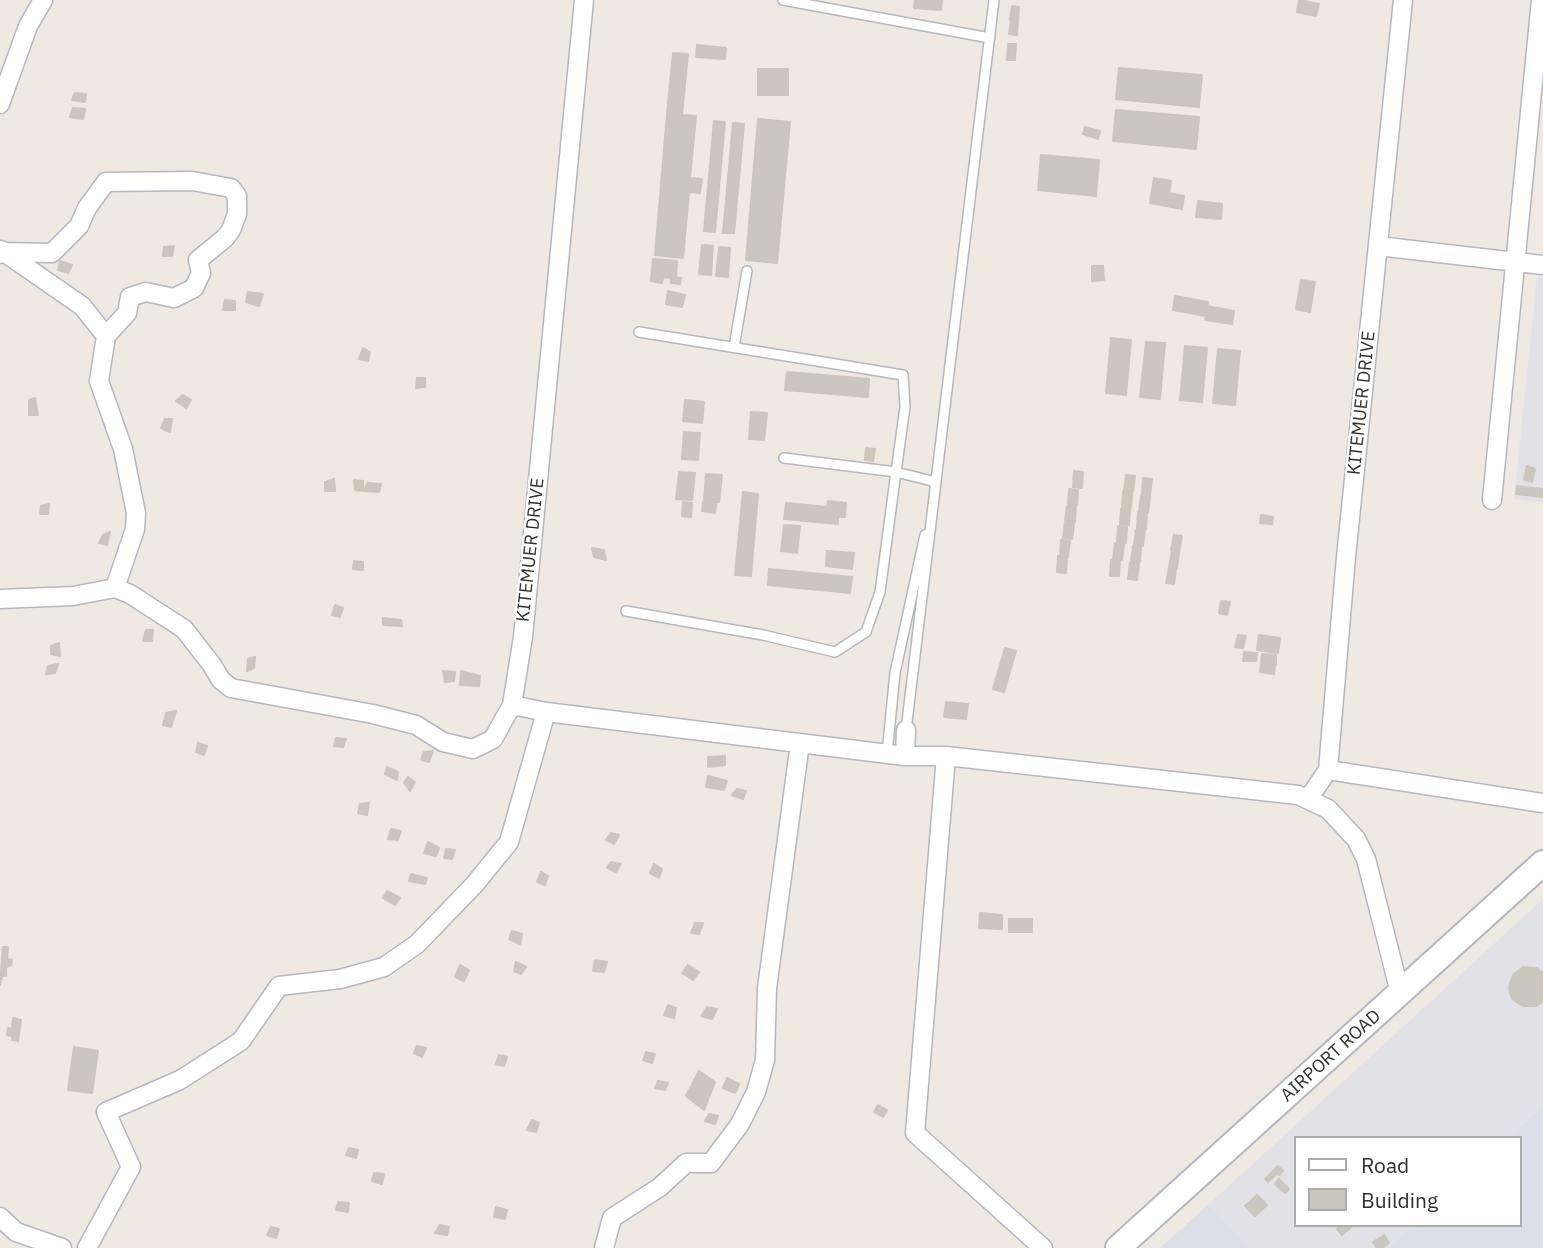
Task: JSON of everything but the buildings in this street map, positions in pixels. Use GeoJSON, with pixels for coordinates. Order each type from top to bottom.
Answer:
{"type":"FeatureCollection","features":[{"type":"Feature","properties":{"kind":"street"},"geometry":{"type":"LineString","coordinates":[[0,104],[28,26],[43,0]]}},
{"type":"Feature","properties":{"kind":"street","name":"KITEMUER DRIVE"},"geometry":{"type":"LineString","coordinates":[[512,705],[524,623],[584,0]]}},
{"type":"Feature","properties":{"kind":"street","name":"KITEMUER DRIVE"},"geometry":{"type":"LineString","coordinates":[[1308,799],[1328,769],[1346,557],[1404,0]]}},
{"type":"Feature","properties":{"kind":"street"},"geometry":{"type":"LineString","coordinates":[[1492,500],[1541,0]]}},
{"type":"Feature","properties":{"kind":"street"},"geometry":{"type":"LineString","coordinates":[[1,251],[52,253],[79,226],[87,208],[106,182],[191,181],[235,190],[237,214],[231,230],[198,260],[201,273],[194,288],[174,298],[146,292],[131,297],[127,313],[106,336],[99,381],[123,449],[136,513],[135,529],[115,588]]}},
{"type":"Feature","properties":{"kind":"street"},"geometry":{"type":"LineString","coordinates":[[1378,246],[1543,265]]}},
{"type":"Feature","properties":{"kind":"street"},"geometry":{"type":"LineString","coordinates":[[1,251],[82,306],[106,336]]}},
{"type":"Feature","properties":{"kind":"street"},"geometry":{"type":"LineString","coordinates":[[0,599],[73,596],[115,588],[130,594],[184,629],[212,665],[220,680],[231,688],[405,722],[416,725],[443,742],[473,750],[493,739],[512,705],[546,712],[896,755],[946,756],[1298,794],[1328,809],[1356,839],[1366,859],[1401,993]]}},
{"type":"Feature","properties":{"kind":"street"},"geometry":{"type":"LineString","coordinates":[[87,1248],[131,1167],[106,1112],[180,1080],[241,1041],[279,986],[340,979],[384,967],[417,944],[474,885],[509,842],[546,712]]}},
{"type":"Feature","properties":{"kind":"street"},"geometry":{"type":"LineString","coordinates":[[896,755],[906,730]]}},
{"type":"Feature","properties":{"kind":"street"},"geometry":{"type":"LineString","coordinates":[[604,1248],[612,1218],[660,1186],[686,1163],[710,1163],[740,1124],[756,1092],[765,1060],[767,988],[800,743]]}},
{"type":"Feature","properties":{"kind":"street"},"geometry":{"type":"LineString","coordinates":[[946,756],[915,1133],[1043,1248]]}},
{"type":"Feature","properties":{"kind":"street"},"geometry":{"type":"LineString","coordinates":[[1328,769],[1543,803]]}},
{"type":"Feature","properties":{"kind":"street","name":"AIRPORT ROAD"},"geometry":{"type":"LineString","coordinates":[[1118,1248],[1543,863]]}},
{"type":"Feature","properties":{"kind":"street"},"geometry":{"type":"LineString","coordinates":[[0,1217],[16,1232],[62,1248]]}},
{"type":"Feature","properties":{"kind":"lane"},"geometry":{"type":"LineString","coordinates":[[783,0],[990,38]]}},
{"type":"Feature","properties":{"kind":"lane"},"geometry":{"type":"LineString","coordinates":[[906,730],[994,0]]}},
{"type":"Feature","properties":{"kind":"lane"},"geometry":{"type":"LineString","coordinates":[[734,347],[747,271]]}},
{"type":"Feature","properties":{"kind":"lane"},"geometry":{"type":"LineString","coordinates":[[626,611],[763,635],[835,652],[866,632],[880,592],[905,407],[903,375],[639,332]]}},
{"type":"Feature","properties":{"kind":"lane"},"geometry":{"type":"LineString","coordinates":[[784,458],[895,472],[936,482]]}},
{"type":"Feature","properties":{"kind":"lane"},"geometry":{"type":"LineString","coordinates":[[896,755],[895,673],[936,482]]}},
{"type":"Feature","properties":{"kind":"shaded area"},"geometry":{"type":"Polygon","coordinates":[[[1537,277],[1543,277],[1543,502],[1514,499],[1537,277]]]}},
{"type":"Feature","properties":{"kind":"shaded area"},"geometry":{"type":"Polygon","coordinates":[[[1543,899],[1543,1106],[1510,1136],[1294,1136],[1294,1227],[1411,1227],[1388,1248],[1249,1248],[1209,1204],[1543,899]]]}},
{"type":"Feature","properties":{"kind":"shaded area"},"geometry":{"type":"Polygon","coordinates":[[[1543,1106],[1543,1248],[1388,1248],[1411,1227],[1522,1227],[1522,1136],[1510,1136],[1543,1106]]]}},
{"type":"Feature","properties":{"kind":"shaded area"},"geometry":{"type":"Polygon","coordinates":[[[1209,1204],[1249,1248],[1160,1248],[1209,1204]]]}}]}
